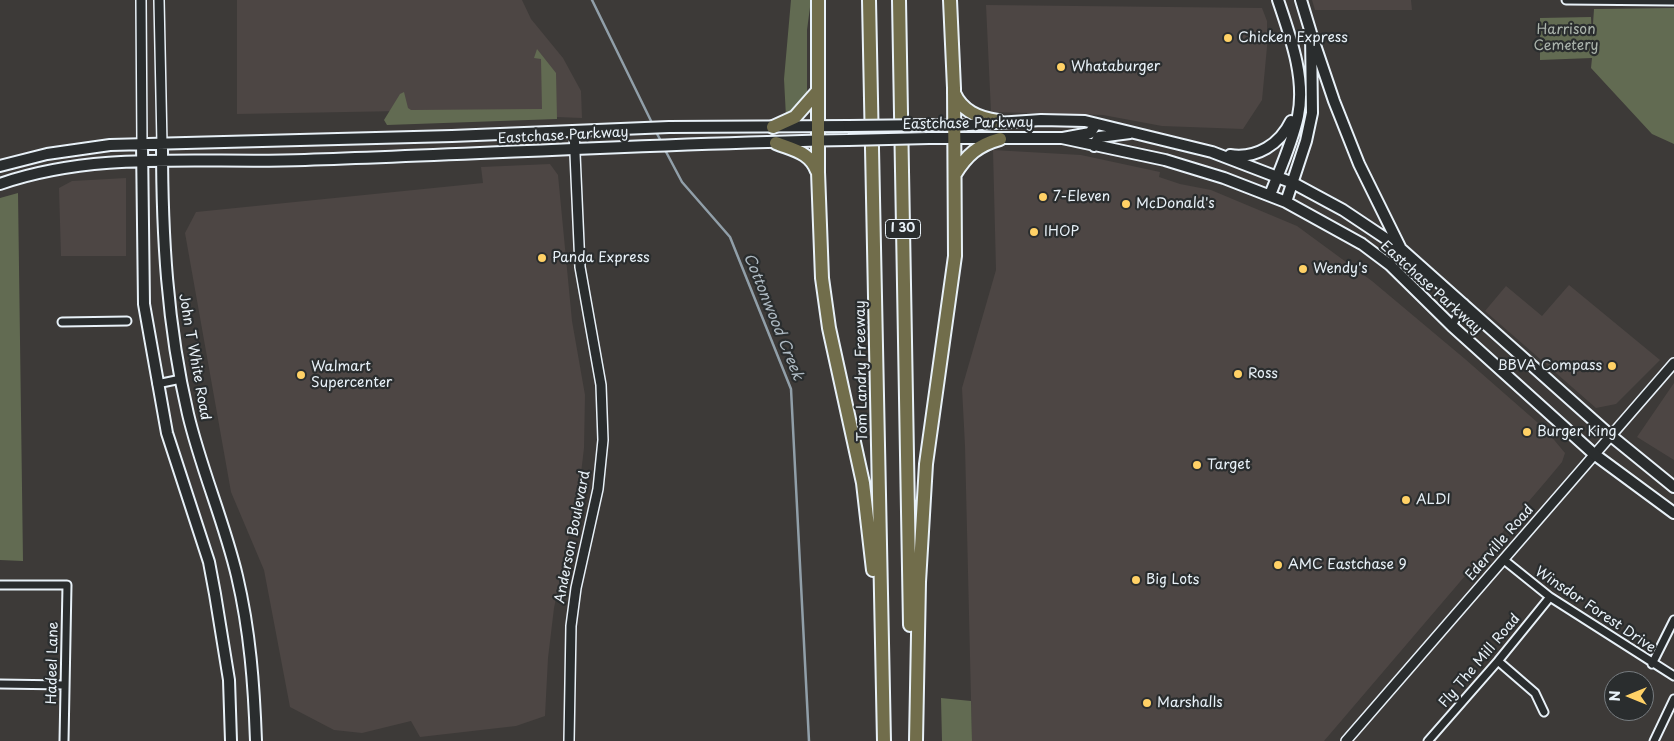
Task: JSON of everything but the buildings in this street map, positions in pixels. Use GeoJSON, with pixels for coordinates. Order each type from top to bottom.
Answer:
{"type":"FeatureCollection","features":[{"type":"Feature","properties":{"kind":"highway"},"geometry":{"type":"LineString","coordinates":[[818,0],[817,126],[822,278],[830,328],[863,483],[881,638]]}},
{"type":"Feature","properties":{"kind":"highway","name":"Tom Landry Freeway"},"geometry":{"type":"LineString","coordinates":[[869,0],[877,310],[884,741]]}},
{"type":"Feature","properties":{"kind":"highway","name":"I 30"},"geometry":{"type":"LineString","coordinates":[[899,0],[912,741]]}},
{"type":"Feature","properties":{"kind":"highway"},"geometry":{"type":"LineString","coordinates":[[916,741],[919,582],[926,464],[955,256],[954,92],[950,0]]}},
{"type":"Feature","properties":{"kind":"highway"},"geometry":{"type":"LineString","coordinates":[[773,127],[794,117],[817,92]]}},
{"type":"Feature","properties":{"kind":"highway"},"geometry":{"type":"LineString","coordinates":[[954,92],[958,102],[966,109],[985,119],[998,121]]}},
{"type":"Feature","properties":{"kind":"highway"},"geometry":{"type":"LineString","coordinates":[[955,174],[973,150],[986,142],[1000,139]]}},
{"type":"Feature","properties":{"kind":"highway"},"geometry":{"type":"LineString","coordinates":[[776,143],[796,150],[813,160],[818,172]]}},
{"type":"Feature","properties":{"kind":"main road"},"geometry":{"type":"LineString","coordinates":[[1270,195],[1285,159],[1299,107],[1298,71],[1278,0]]}},
{"type":"Feature","properties":{"kind":"main road"},"geometry":{"type":"LineString","coordinates":[[1301,0],[1334,101],[1359,164],[1400,248]]}},
{"type":"Feature","properties":{"kind":"main road"},"geometry":{"type":"LineString","coordinates":[[1286,202],[1294,183],[1312,113],[1311,33]]}},
{"type":"Feature","properties":{"kind":"main road"},"geometry":{"type":"LineString","coordinates":[[1212,152],[1238,156],[1265,149],[1284,136],[1299,107]]}},
{"type":"Feature","properties":{"kind":"main road","name":"Eastchase Parkway"},"geometry":{"type":"LineString","coordinates":[[0,184],[26,174],[72,165],[377,158],[651,145],[929,138],[998,121],[1056,120],[1096,124],[1212,152],[1294,183],[1342,210],[1400,248],[1610,435],[1674,487]]}},
{"type":"Feature","properties":{"kind":"main road"},"geometry":{"type":"LineString","coordinates":[[1062,138],[1090,133],[1096,124]]}},
{"type":"Feature","properties":{"kind":"main road","name":"Eastchase Parkway"},"geometry":{"type":"LineString","coordinates":[[0,166],[47,154],[110,145],[376,138],[697,126],[929,125],[954,132],[1000,139],[1062,138],[1165,160],[1270,195],[1362,244],[1390,265],[1452,326],[1594,454],[1674,513]]}},
{"type":"Feature","properties":{"kind":"main road"},"geometry":{"type":"LineString","coordinates":[[1094,146],[1099,137],[1133,132]]}},
{"type":"Feature","properties":{"kind":"main road"},"geometry":{"type":"LineString","coordinates":[[376,138],[377,158]]}},
{"type":"Feature","properties":{"kind":"main road"},"geometry":{"type":"LineString","coordinates":[[142,144],[144,304],[167,433],[209,562],[229,680],[231,741]]}},
{"type":"Feature","properties":{"kind":"main road","name":"John T White Road"},"geometry":{"type":"LineString","coordinates":[[162,144],[164,238],[169,299],[181,379],[189,415],[239,584],[254,674],[256,741]]}},
{"type":"Feature","properties":{"kind":"street"},"geometry":{"type":"LineString","coordinates":[[141,0],[142,144]]}},
{"type":"Feature","properties":{"kind":"street","name":"John T White Road"},"geometry":{"type":"LineString","coordinates":[[159,0],[162,144]]}},
{"type":"Feature","properties":{"kind":"street"},"geometry":{"type":"LineString","coordinates":[[1566,0],[1674,1]]}},
{"type":"Feature","properties":{"kind":"street","name":"Anderson Boulevard"},"geometry":{"type":"LineString","coordinates":[[569,741],[571,626],[576,588],[598,489],[603,440],[601,385],[580,267],[574,131]]}},
{"type":"Feature","properties":{"kind":"street"},"geometry":{"type":"LineString","coordinates":[[1452,326],[1464,303]]}},
{"type":"Feature","properties":{"kind":"street"},"geometry":{"type":"LineString","coordinates":[[62,322],[127,321]]}},
{"type":"Feature","properties":{"kind":"street","name":"Ederville Road"},"geometry":{"type":"LineString","coordinates":[[1346,741],[1674,362]]}},
{"type":"Feature","properties":{"kind":"street"},"geometry":{"type":"LineString","coordinates":[[157,384],[181,379]]}},
{"type":"Feature","properties":{"kind":"street","name":"Winsdor Forest Drive"},"geometry":{"type":"LineString","coordinates":[[1504,560],[1550,597],[1652,664],[1674,676]]}},
{"type":"Feature","properties":{"kind":"street","name":"Hadeel Lane"},"geometry":{"type":"LineString","coordinates":[[0,585],[67,585],[64,741]]}},
{"type":"Feature","properties":{"kind":"street","name":"Fly The Mill Road"},"geometry":{"type":"LineString","coordinates":[[1428,741],[1498,661],[1550,597]]}},
{"type":"Feature","properties":{"kind":"street"},"geometry":{"type":"LineString","coordinates":[[1652,664],[1674,620]]}},
{"type":"Feature","properties":{"kind":"street"},"geometry":{"type":"LineString","coordinates":[[1498,661],[1535,693],[1544,712]]}},
{"type":"Feature","properties":{"kind":"street"},"geometry":{"type":"LineString","coordinates":[[0,684],[65,685]]}},
{"type":"Feature","properties":{"kind":"street"},"geometry":{"type":"LineString","coordinates":[[1654,741],[1674,699]]}},
{"type":"Feature","properties":{"kind":"shaded area"},"geometry":{"type":"Polygon","coordinates":[[[237,0],[522,0],[531,19],[563,58],[581,91],[582,118],[402,111],[237,114],[237,0]]]}},
{"type":"Feature","properties":{"kind":"shaded area"},"geometry":{"type":"Polygon","coordinates":[[[1312,0],[1411,0],[1412,10],[1315,10],[1312,0]]]}},
{"type":"Feature","properties":{"kind":"shaded area"},"geometry":{"type":"Polygon","coordinates":[[[986,5],[1262,8],[1267,21],[1267,47],[1262,100],[1243,129],[1162,126],[1103,115],[991,112],[986,5]]]}},
{"type":"Feature","properties":{"kind":"shaded area"},"geometry":{"type":"Polygon","coordinates":[[[993,150],[1081,155],[1160,172],[1159,177],[1180,184],[1211,190],[1297,226],[1372,281],[1465,359],[1545,429],[1565,453],[1562,462],[1547,480],[1324,741],[972,741],[962,388],[996,270],[993,150]]]}},
{"type":"Feature","properties":{"kind":"shaded area"},"geometry":{"type":"Polygon","coordinates":[[[550,164],[558,175],[572,321],[585,395],[584,448],[577,507],[569,535],[554,608],[548,658],[545,716],[516,726],[420,737],[411,721],[362,733],[334,730],[290,707],[264,570],[231,492],[185,233],[196,212],[483,183],[481,167],[550,164]]]}},
{"type":"Feature","properties":{"kind":"shaded area"},"geometry":{"type":"Polygon","coordinates":[[[126,178],[126,256],[61,256],[59,188],[72,181],[126,178]]]}},
{"type":"Feature","properties":{"kind":"shaded area"},"geometry":{"type":"Polygon","coordinates":[[[1569,285],[1660,360],[1616,404],[1596,408],[1485,311],[1506,286],[1542,316],[1569,285]]]}},
{"type":"Feature","properties":{"kind":"shaded area"},"geometry":{"type":"Polygon","coordinates":[[[1674,383],[1674,460],[1637,437],[1674,383]]]}},
{"type":"Feature","properties":{"kind":"green space"},"geometry":{"type":"Polygon","coordinates":[[[791,0],[811,0],[807,30],[807,93],[798,110],[786,117],[784,79],[791,0]]]}},
{"type":"Feature","properties":{"kind":"green space","name":"Harrison Cemetery"},"geometry":{"type":"Polygon","coordinates":[[[1674,8],[1674,144],[1652,134],[1591,68],[1592,58],[1540,60],[1540,18],[1591,17],[1592,39],[1594,9],[1674,8]]]}},
{"type":"Feature","properties":{"kind":"green space"},"geometry":{"type":"Polygon","coordinates":[[[537,49],[556,73],[557,119],[387,125],[384,120],[400,94],[404,92],[408,108],[411,110],[542,109],[541,59],[534,58],[537,49]]]}},
{"type":"Feature","properties":{"kind":"green space"},"geometry":{"type":"Polygon","coordinates":[[[18,193],[23,561],[0,560],[0,198],[18,193]]]}},
{"type":"Feature","properties":{"kind":"green space"},"geometry":{"type":"Polygon","coordinates":[[[941,698],[971,701],[972,741],[942,741],[941,698]]]}},
{"type":"Feature","properties":{"kind":"waterway","name":"Cottonwood Creek"},"geometry":{"type":"LineString","coordinates":[[592,0],[653,125]]}},
{"type":"Feature","properties":{"kind":"waterway","name":"Cottonwood Creek"},"geometry":{"type":"LineString","coordinates":[[655,130],[662,143]]}},
{"type":"Feature","properties":{"kind":"waterway","name":"Cottonwood Creek"},"geometry":{"type":"LineString","coordinates":[[664,148],[682,182],[730,237],[791,389],[809,741]]}},
{"type":"Feature","properties":{"kind":"place","name":"Chicken Express"},"geometry":{"type":"Point","coordinates":[1228,38]}},
{"type":"Feature","properties":{"kind":"place","name":"Whataburger"},"geometry":{"type":"Point","coordinates":[1061,67]}},
{"type":"Feature","properties":{"kind":"place","name":"7-Eleven"},"geometry":{"type":"Point","coordinates":[1043,197]}},
{"type":"Feature","properties":{"kind":"place","name":"McDonald's"},"geometry":{"type":"Point","coordinates":[1126,204]}},
{"type":"Feature","properties":{"kind":"place","name":"IHOP"},"geometry":{"type":"Point","coordinates":[1034,232]}},
{"type":"Feature","properties":{"kind":"place","name":"Panda Express"},"geometry":{"type":"Point","coordinates":[542,258]}},
{"type":"Feature","properties":{"kind":"place","name":"Wendy's"},"geometry":{"type":"Point","coordinates":[1303,269]}},
{"type":"Feature","properties":{"kind":"place","name":"BBVA Compass"},"geometry":{"type":"Point","coordinates":[1612,366]}},
{"type":"Feature","properties":{"kind":"place","name":"Ross"},"geometry":{"type":"Point","coordinates":[1238,374]}},
{"type":"Feature","properties":{"kind":"place","name":"Walmart Supercenter"},"geometry":{"type":"Point","coordinates":[301,375]}},
{"type":"Feature","properties":{"kind":"place","name":"Burger King"},"geometry":{"type":"Point","coordinates":[1527,432]}},
{"type":"Feature","properties":{"kind":"place","name":"Target"},"geometry":{"type":"Point","coordinates":[1197,465]}},
{"type":"Feature","properties":{"kind":"place","name":"ALDI"},"geometry":{"type":"Point","coordinates":[1406,500]}},
{"type":"Feature","properties":{"kind":"place","name":"AMC Eastchase 9"},"geometry":{"type":"Point","coordinates":[1278,565]}},
{"type":"Feature","properties":{"kind":"place","name":"Big Lots"},"geometry":{"type":"Point","coordinates":[1136,580]}},
{"type":"Feature","properties":{"kind":"place","name":"Marshalls"},"geometry":{"type":"Point","coordinates":[1147,703]}}]}
